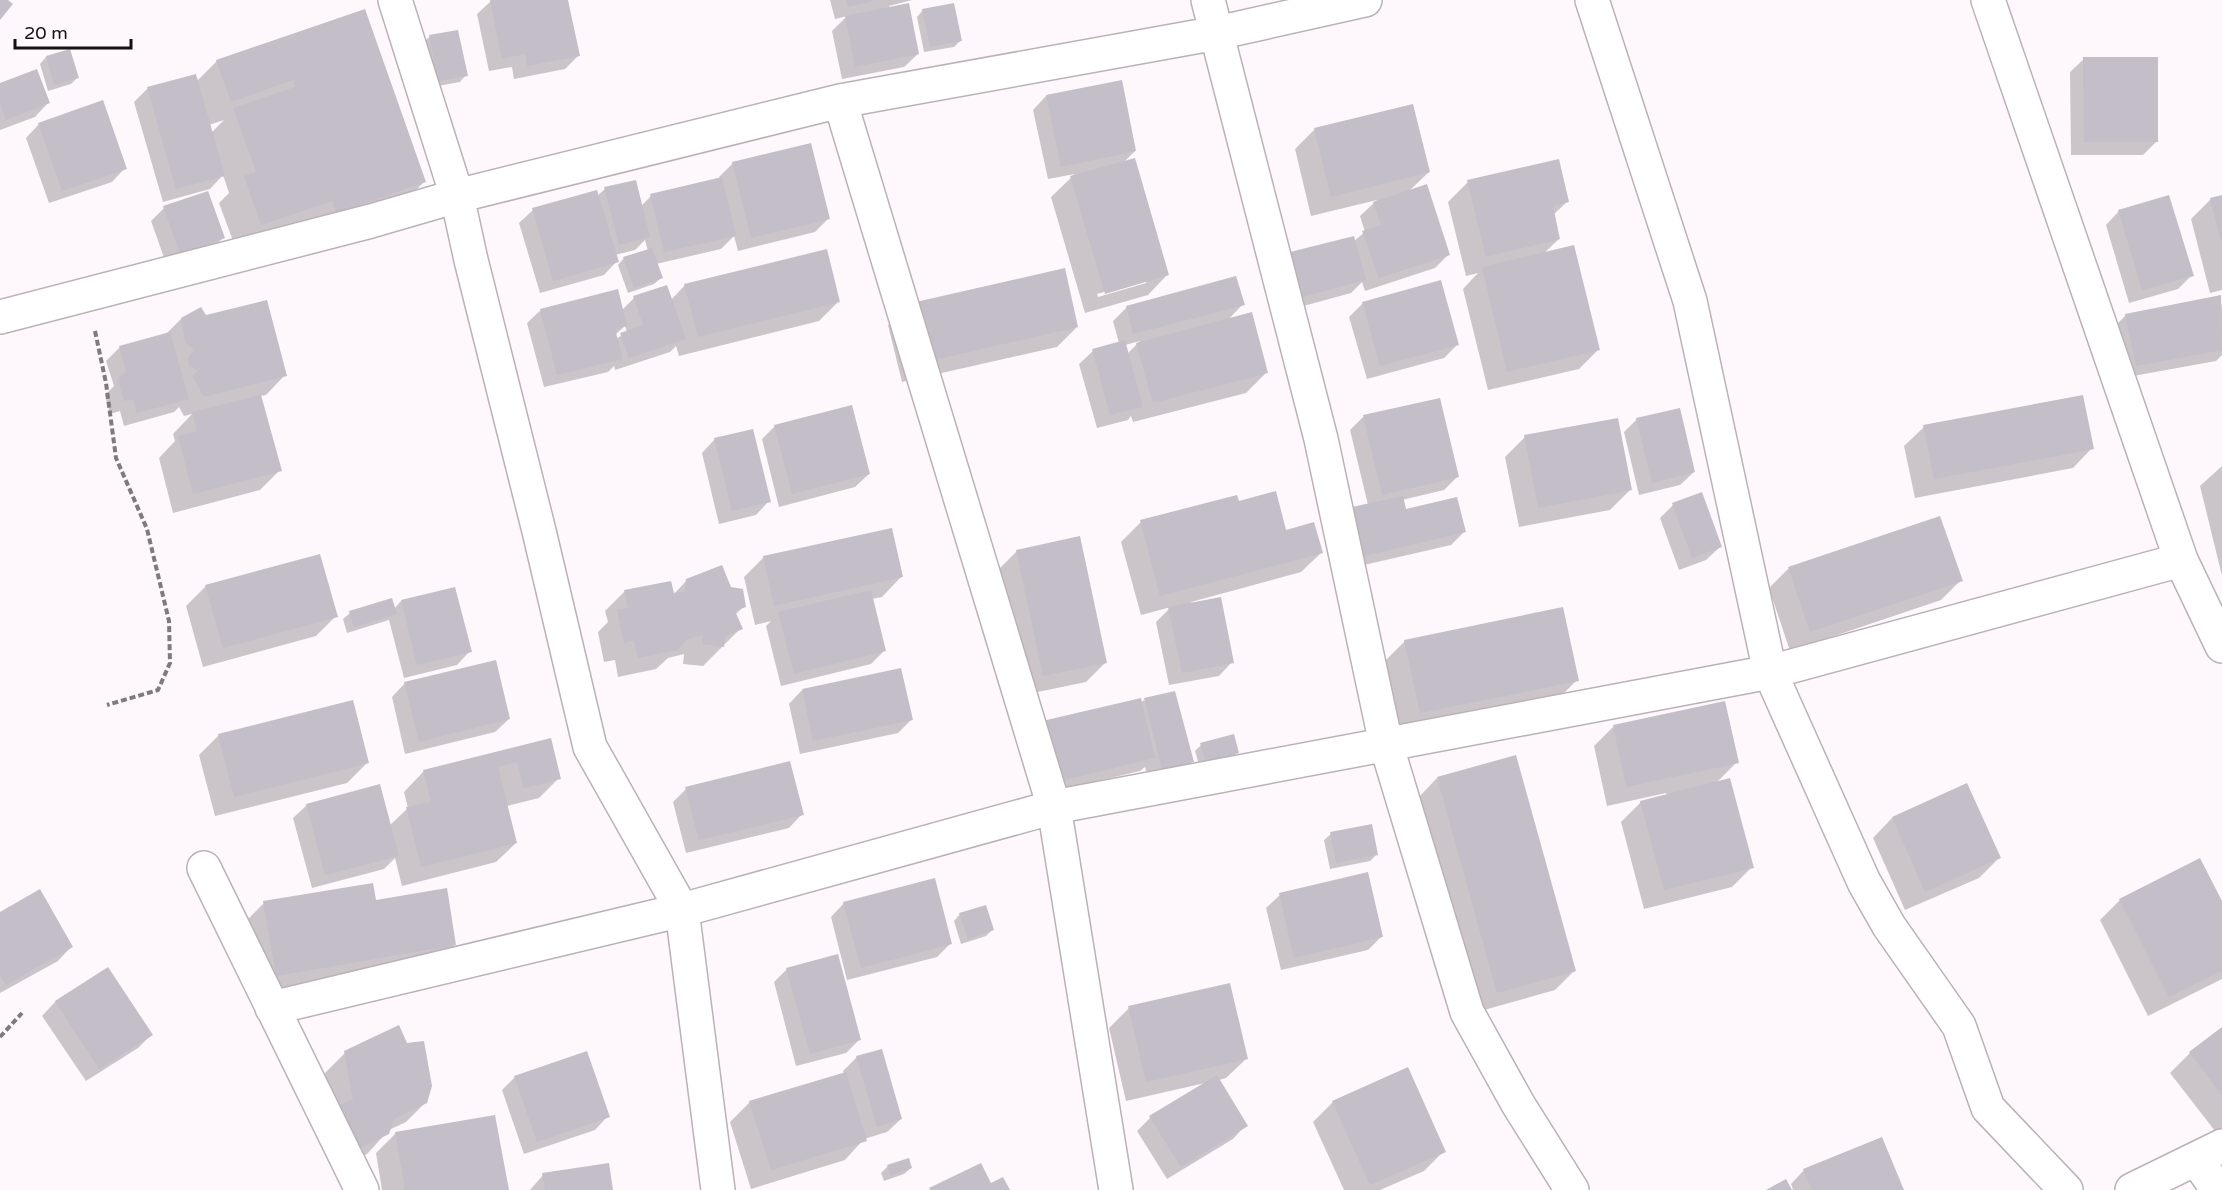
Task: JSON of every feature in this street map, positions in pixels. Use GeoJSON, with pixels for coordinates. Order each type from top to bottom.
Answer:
{"type":"FeatureCollection","features":[{"type":"Feature","properties":{"kind":"street"},"geometry":{"type":"LineString","coordinates":[[395,0],[458,196],[471,260],[590,747],[682,910],[718,1190]]}},
{"type":"Feature","properties":{"kind":"street"},"geometry":{"type":"LineString","coordinates":[[1208,0],[1321,440],[1386,744],[1467,1012],[1518,1104],[1572,1190]]}},
{"type":"Feature","properties":{"kind":"street"},"geometry":{"type":"LineString","coordinates":[[0,317],[371,221],[458,196],[840,101],[1217,33],[1365,0]]}},
{"type":"Feature","properties":{"kind":"street"},"geometry":{"type":"LineString","coordinates":[[1592,0],[1690,301],[1770,672],[1864,882],[1889,927],[1959,1026],[1988,1108],[2066,1190]]}},
{"type":"Feature","properties":{"kind":"street"},"geometry":{"type":"LineString","coordinates":[[1988,0],[2181,560],[2222,646]]}},
{"type":"Feature","properties":{"kind":"street"},"geometry":{"type":"LineString","coordinates":[[840,101],[1054,807],[1116,1190]]}},
{"type":"Feature","properties":{"kind":"street"},"geometry":{"type":"LineString","coordinates":[[272,1008],[682,910],[1054,807],[1770,672],[2181,560]]}},
{"type":"Feature","properties":{"kind":"street"},"geometry":{"type":"LineString","coordinates":[[204,868],[362,1190]]}},
{"type":"Feature","properties":{"kind":"street"},"geometry":{"type":"LineString","coordinates":[[2132,1190],[2209,1153],[2218,1190]]}},
{"type":"Feature","properties":{"kind":"path"},"geometry":{"type":"LineString","coordinates":[[87,295],[106,383],[116,458],[147,529],[169,621],[170,663],[158,690],[107,705]]}},
{"type":"Feature","properties":{"kind":"path"},"geometry":{"type":"LineString","coordinates":[[0,1037],[22,1013]]}},
{"type":"Feature","properties":{"kind":"building"},"geometry":{"type":"Polygon","coordinates":[[[0,0],[8,0],[13,4],[0,20],[0,0]]]}},
{"type":"Feature","properties":{"kind":"building"},"geometry":{"type":"Polygon","coordinates":[[[490,0],[568,0],[580,56],[527,66],[525,54],[502,59],[490,0]]]}},
{"type":"Feature","properties":{"kind":"building"},"geometry":{"type":"Polygon","coordinates":[[[846,0],[873,0],[873,1],[848,7],[846,0]]]}},
{"type":"Feature","properties":{"kind":"building"},"geometry":{"type":"Polygon","coordinates":[[[909,3],[919,54],[855,67],[845,16],[909,3]]]}},
{"type":"Feature","properties":{"kind":"building"},"geometry":{"type":"Polygon","coordinates":[[[954,3],[962,41],[930,47],[922,9],[954,3]]]}},
{"type":"Feature","properties":{"kind":"building"},"geometry":{"type":"Polygon","coordinates":[[[365,9],[426,182],[336,213],[332,201],[261,225],[244,176],[256,172],[233,108],[295,87],[293,80],[231,102],[216,60],[365,9]]]}},
{"type":"Feature","properties":{"kind":"building"},"geometry":{"type":"Polygon","coordinates":[[[458,30],[468,76],[438,81],[429,35],[458,30]]]}},
{"type":"Feature","properties":{"kind":"building"},"geometry":{"type":"Polygon","coordinates":[[[70,49],[79,78],[54,85],[46,56],[70,49]]]}},
{"type":"Feature","properties":{"kind":"building"},"geometry":{"type":"Polygon","coordinates":[[[2083,57],[2158,57],[2158,142],[2084,142],[2083,57]]]}},
{"type":"Feature","properties":{"kind":"building"},"geometry":{"type":"Polygon","coordinates":[[[37,69],[50,103],[6,120],[0,103],[0,83],[37,69]]]}},
{"type":"Feature","properties":{"kind":"building"},"geometry":{"type":"Polygon","coordinates":[[[196,74],[225,176],[176,189],[147,87],[196,74]]]}},
{"type":"Feature","properties":{"kind":"building"},"geometry":{"type":"Polygon","coordinates":[[[1122,80],[1136,151],[1061,167],[1046,95],[1122,80]]]}},
{"type":"Feature","properties":{"kind":"building"},"geometry":{"type":"Polygon","coordinates":[[[103,100],[127,169],[62,191],[38,123],[103,100]]]}},
{"type":"Feature","properties":{"kind":"building"},"geometry":{"type":"Polygon","coordinates":[[[1413,104],[1430,172],[1331,197],[1314,128],[1413,104]]]}},
{"type":"Feature","properties":{"kind":"building"},"geometry":{"type":"Polygon","coordinates":[[[811,143],[830,219],[751,238],[732,162],[811,143]]]}},
{"type":"Feature","properties":{"kind":"building"},"geometry":{"type":"Polygon","coordinates":[[[1135,158],[1169,275],[1105,294],[1070,176],[1135,158]]]}},
{"type":"Feature","properties":{"kind":"building"},"geometry":{"type":"Polygon","coordinates":[[[1559,159],[1569,202],[1553,206],[1560,239],[1486,257],[1467,180],[1559,159]]]}},
{"type":"Feature","properties":{"kind":"building"},"geometry":{"type":"Polygon","coordinates":[[[722,177],[736,236],[664,252],[650,194],[722,177]]]}},
{"type":"Feature","properties":{"kind":"building"},"geometry":{"type":"Polygon","coordinates":[[[636,180],[650,237],[619,245],[604,187],[636,180]]]}},
{"type":"Feature","properties":{"kind":"building"},"geometry":{"type":"Polygon","coordinates":[[[1427,184],[1450,255],[1379,278],[1362,231],[1381,225],[1373,202],[1427,184]]]}},
{"type":"Feature","properties":{"kind":"building"},"geometry":{"type":"Polygon","coordinates":[[[597,190],[619,262],[553,281],[532,208],[597,190]]]}},
{"type":"Feature","properties":{"kind":"building"},"geometry":{"type":"Polygon","coordinates":[[[208,191],[225,238],[180,254],[163,206],[208,191]]]}},
{"type":"Feature","properties":{"kind":"building"},"geometry":{"type":"Polygon","coordinates":[[[2169,195],[2194,276],[2142,290],[2118,210],[2169,195]]]}},
{"type":"Feature","properties":{"kind":"building"},"geometry":{"type":"Polygon","coordinates":[[[2222,195],[2222,241],[2221,241],[2210,198],[2222,195]]]}},
{"type":"Feature","properties":{"kind":"building"},"geometry":{"type":"Polygon","coordinates":[[[1354,236],[1366,280],[1302,297],[1290,252],[1354,236]]]}},
{"type":"Feature","properties":{"kind":"building"},"geometry":{"type":"Polygon","coordinates":[[[1574,245],[1600,350],[1507,372],[1482,267],[1574,245]]]}},
{"type":"Feature","properties":{"kind":"building"},"geometry":{"type":"Polygon","coordinates":[[[652,248],[663,278],[634,288],[623,257],[652,248]]]}},
{"type":"Feature","properties":{"kind":"building"},"geometry":{"type":"Polygon","coordinates":[[[827,249],[840,302],[698,337],[684,284],[827,249]]]}},
{"type":"Feature","properties":{"kind":"building"},"geometry":{"type":"Polygon","coordinates":[[[1065,268],[1078,327],[921,363],[907,304],[1065,268]]]}},
{"type":"Feature","properties":{"kind":"building"},"geometry":{"type":"Polygon","coordinates":[[[1236,276],[1245,305],[1133,334],[1126,306],[1236,276]]]}},
{"type":"Feature","properties":{"kind":"building"},"geometry":{"type":"Polygon","coordinates":[[[1441,280],[1459,345],[1380,366],[1362,302],[1441,280]]]}},
{"type":"Feature","properties":{"kind":"building"},"geometry":{"type":"Polygon","coordinates":[[[667,285],[686,339],[629,358],[620,333],[643,325],[633,296],[667,285]]]}},
{"type":"Feature","properties":{"kind":"building"},"geometry":{"type":"Polygon","coordinates":[[[618,289],[627,326],[615,329],[623,359],[557,375],[540,309],[618,289]]]}},
{"type":"Feature","properties":{"kind":"building"},"geometry":{"type":"Polygon","coordinates":[[[2221,295],[2222,350],[2136,366],[2125,314],[2221,295]]]}},
{"type":"Feature","properties":{"kind":"building"},"geometry":{"type":"Polygon","coordinates":[[[267,300],[287,376],[204,397],[192,376],[198,371],[189,366],[188,358],[194,350],[185,342],[181,318],[201,307],[206,315],[267,300]]]}},
{"type":"Feature","properties":{"kind":"building"},"geometry":{"type":"Polygon","coordinates":[[[1252,312],[1268,373],[1153,403],[1136,343],[1252,312]]]}},
{"type":"Feature","properties":{"kind":"building"},"geometry":{"type":"Polygon","coordinates":[[[170,332],[189,399],[137,413],[133,399],[124,401],[118,380],[126,371],[119,346],[170,332]]]}},
{"type":"Feature","properties":{"kind":"building"},"geometry":{"type":"Polygon","coordinates":[[[1125,340],[1143,407],[1110,415],[1092,349],[1125,340]]]}},
{"type":"Feature","properties":{"kind":"building"},"geometry":{"type":"Polygon","coordinates":[[[261,395],[282,471],[193,494],[178,436],[197,431],[192,412],[261,395]]]}},
{"type":"Feature","properties":{"kind":"building"},"geometry":{"type":"Polygon","coordinates":[[[2083,395],[2094,449],[1934,479],[1923,425],[2083,395]]]}},
{"type":"Feature","properties":{"kind":"building"},"geometry":{"type":"Polygon","coordinates":[[[1440,398],[1459,477],[1382,495],[1363,415],[1440,398]]]}},
{"type":"Feature","properties":{"kind":"building"},"geometry":{"type":"Polygon","coordinates":[[[852,405],[870,474],[792,494],[774,425],[852,405]]]}},
{"type":"Feature","properties":{"kind":"building"},"geometry":{"type":"Polygon","coordinates":[[[1680,408],[1695,472],[1652,483],[1636,418],[1680,408]]]}},
{"type":"Feature","properties":{"kind":"building"},"geometry":{"type":"Polygon","coordinates":[[[1618,418],[1632,490],[1538,508],[1524,435],[1618,418]]]}},
{"type":"Feature","properties":{"kind":"building"},"geometry":{"type":"Polygon","coordinates":[[[753,429],[771,502],[732,511],[714,438],[753,429]]]}},
{"type":"Feature","properties":{"kind":"building"},"geometry":{"type":"Polygon","coordinates":[[[1276,491],[1286,530],[1314,522],[1323,553],[1160,596],[1140,520],[1237,495],[1239,501],[1276,491]]]}},
{"type":"Feature","properties":{"kind":"building"},"geometry":{"type":"Polygon","coordinates":[[[1702,492],[1722,547],[1692,558],[1672,503],[1702,492]]]}},
{"type":"Feature","properties":{"kind":"building"},"geometry":{"type":"Polygon","coordinates":[[[1403,496],[1406,509],[1457,497],[1466,532],[1364,556],[1352,507],[1403,496]]]}},
{"type":"Feature","properties":{"kind":"building"},"geometry":{"type":"Polygon","coordinates":[[[1940,516],[1963,581],[1810,632],[1788,567],[1940,516]]]}},
{"type":"Feature","properties":{"kind":"building"},"geometry":{"type":"Polygon","coordinates":[[[892,528],[903,577],[774,606],[763,556],[892,528]]]}},
{"type":"Feature","properties":{"kind":"building"},"geometry":{"type":"Polygon","coordinates":[[[1080,536],[1107,663],[1043,676],[1016,550],[1080,536]]]}},
{"type":"Feature","properties":{"kind":"building"},"geometry":{"type":"Polygon","coordinates":[[[320,554],[338,617],[223,648],[205,585],[320,554]]]}},
{"type":"Feature","properties":{"kind":"building"},"geometry":{"type":"Polygon","coordinates":[[[722,565],[731,587],[743,589],[746,607],[735,611],[743,629],[725,636],[724,647],[702,644],[703,635],[687,639],[678,650],[638,658],[634,641],[624,643],[617,610],[628,608],[624,590],[671,581],[674,593],[685,591],[686,579],[722,565]]]}},
{"type":"Feature","properties":{"kind":"building"},"geometry":{"type":"Polygon","coordinates":[[[455,587],[472,652],[417,665],[401,600],[455,587]]]}},
{"type":"Feature","properties":{"kind":"building"},"geometry":{"type":"Polygon","coordinates":[[[871,590],[886,651],[794,674],[778,612],[871,590]]]}},
{"type":"Feature","properties":{"kind":"building"},"geometry":{"type":"Polygon","coordinates":[[[1221,597],[1234,663],[1182,673],[1168,607],[1221,597]]]}},
{"type":"Feature","properties":{"kind":"building"},"geometry":{"type":"Polygon","coordinates":[[[392,598],[397,614],[354,627],[349,611],[392,598]]]}},
{"type":"Feature","properties":{"kind":"building"},"geometry":{"type":"Polygon","coordinates":[[[1563,607],[1579,681],[1420,713],[1404,640],[1563,607]]]}},
{"type":"Feature","properties":{"kind":"building"},"geometry":{"type":"Polygon","coordinates":[[[496,660],[510,719],[419,742],[404,682],[496,660]]]}},
{"type":"Feature","properties":{"kind":"building"},"geometry":{"type":"Polygon","coordinates":[[[901,668],[913,720],[813,741],[802,689],[901,668]]]}},
{"type":"Feature","properties":{"kind":"building"},"geometry":{"type":"Polygon","coordinates":[[[1175,691],[1194,762],[1162,770],[1144,698],[1175,691]]]}},
{"type":"Feature","properties":{"kind":"building"},"geometry":{"type":"Polygon","coordinates":[[[1141,698],[1155,758],[1051,783],[1038,722],[1141,698]]]}},
{"type":"Feature","properties":{"kind":"building"},"geometry":{"type":"Polygon","coordinates":[[[353,700],[369,763],[234,797],[218,734],[353,700]]]}},
{"type":"Feature","properties":{"kind":"building"},"geometry":{"type":"Polygon","coordinates":[[[1725,701],[1739,763],[1626,787],[1613,725],[1725,701]]]}},
{"type":"Feature","properties":{"kind":"building"},"geometry":{"type":"Polygon","coordinates":[[[1234,734],[1239,753],[1206,763],[1200,743],[1234,734]]]}},
{"type":"Feature","properties":{"kind":"building"},"geometry":{"type":"Polygon","coordinates":[[[551,738],[561,779],[524,788],[517,762],[498,767],[517,843],[421,867],[406,807],[431,802],[423,770],[551,738]]]}},
{"type":"Feature","properties":{"kind":"building"},"geometry":{"type":"Polygon","coordinates":[[[1516,755],[1576,971],[1497,993],[1437,777],[1516,755]]]}},
{"type":"Feature","properties":{"kind":"building"},"geometry":{"type":"Polygon","coordinates":[[[790,761],[804,815],[699,840],[685,787],[790,761]]]}},
{"type":"Feature","properties":{"kind":"building"},"geometry":{"type":"Polygon","coordinates":[[[1730,778],[1754,868],[1664,890],[1640,801],[1730,778]]]}},
{"type":"Feature","properties":{"kind":"building"},"geometry":{"type":"Polygon","coordinates":[[[1967,783],[2001,858],[1925,892],[1892,817],[1967,783]]]}},
{"type":"Feature","properties":{"kind":"building"},"geometry":{"type":"Polygon","coordinates":[[[380,784],[399,856],[325,875],[306,804],[380,784]]]}},
{"type":"Feature","properties":{"kind":"building"},"geometry":{"type":"Polygon","coordinates":[[[1372,824],[1378,855],[1336,863],[1330,832],[1372,824]]]}},
{"type":"Feature","properties":{"kind":"building"},"geometry":{"type":"Polygon","coordinates":[[[2200,858],[2222,901],[2222,971],[2169,997],[2119,899],[2200,858]]]}},
{"type":"Feature","properties":{"kind":"building"},"geometry":{"type":"Polygon","coordinates":[[[1368,872],[1383,937],[1294,958],[1279,893],[1368,872]]]}},
{"type":"Feature","properties":{"kind":"building"},"geometry":{"type":"Polygon","coordinates":[[[935,878],[952,944],[861,968],[843,902],[935,878]]]}},
{"type":"Feature","properties":{"kind":"building"},"geometry":{"type":"Polygon","coordinates":[[[373,883],[376,900],[447,888],[456,945],[276,976],[263,901],[373,883]]]}},
{"type":"Feature","properties":{"kind":"building"},"geometry":{"type":"Polygon","coordinates":[[[40,889],[73,947],[6,985],[0,975],[0,912],[40,889]]]}},
{"type":"Feature","properties":{"kind":"building"},"geometry":{"type":"Polygon","coordinates":[[[986,905],[994,930],[968,939],[959,913],[986,905]]]}},
{"type":"Feature","properties":{"kind":"building"},"geometry":{"type":"Polygon","coordinates":[[[838,954],[861,1040],[810,1054],[786,968],[838,954]]]}},
{"type":"Feature","properties":{"kind":"building"},"geometry":{"type":"Polygon","coordinates":[[[108,967],[153,1035],[99,1069],[55,1001],[108,967]]]}},
{"type":"Feature","properties":{"kind":"building"},"geometry":{"type":"Polygon","coordinates":[[[1230,983],[1248,1059],[1146,1082],[1128,1006],[1230,983]]]}},
{"type":"Feature","properties":{"kind":"building"},"geometry":{"type":"Polygon","coordinates":[[[399,1025],[407,1043],[424,1041],[432,1086],[427,1103],[394,1119],[389,1134],[356,1150],[334,1108],[353,1099],[344,1051],[399,1025]]]}},
{"type":"Feature","properties":{"kind":"building"},"geometry":{"type":"Polygon","coordinates":[[[2222,1027],[2222,1095],[2189,1052],[2222,1027]]]}},
{"type":"Feature","properties":{"kind":"building"},"geometry":{"type":"Polygon","coordinates":[[[882,1049],[902,1119],[877,1127],[856,1056],[882,1049]]]}},
{"type":"Feature","properties":{"kind":"building"},"geometry":{"type":"Polygon","coordinates":[[[587,1051],[610,1117],[537,1142],[514,1076],[587,1051]]]}},
{"type":"Feature","properties":{"kind":"building"},"geometry":{"type":"Polygon","coordinates":[[[1408,1067],[1446,1152],[1370,1185],[1332,1101],[1408,1067]]]}},
{"type":"Feature","properties":{"kind":"building"},"geometry":{"type":"Polygon","coordinates":[[[846,1072],[867,1141],[771,1170],[749,1101],[846,1072]]]}},
{"type":"Feature","properties":{"kind":"building"},"geometry":{"type":"Polygon","coordinates":[[[1217,1075],[1248,1126],[1181,1167],[1149,1116],[1217,1075]]]}},
{"type":"Feature","properties":{"kind":"building"},"geometry":{"type":"Polygon","coordinates":[[[495,1115],[509,1190],[405,1190],[395,1132],[495,1115]]]}},
{"type":"Feature","properties":{"kind":"building"},"geometry":{"type":"Polygon","coordinates":[[[1882,1137],[1904,1190],[1812,1190],[1803,1169],[1882,1137]]]}},
{"type":"Feature","properties":{"kind":"building"},"geometry":{"type":"Polygon","coordinates":[[[909,1158],[912,1168],[890,1176],[887,1165],[909,1158]]]}},
{"type":"Feature","properties":{"kind":"building"},"geometry":{"type":"Polygon","coordinates":[[[609,1163],[613,1190],[545,1190],[542,1173],[609,1163]]]}},
{"type":"Feature","properties":{"kind":"building"},"geometry":{"type":"Polygon","coordinates":[[[981,1163],[991,1183],[1003,1177],[1010,1190],[930,1190],[929,1188],[981,1163]]]}},
{"type":"Feature","properties":{"kind":"building"},"geometry":{"type":"Polygon","coordinates":[[[1786,1179],[1792,1190],[1766,1190],[1786,1179]]]}}]}
